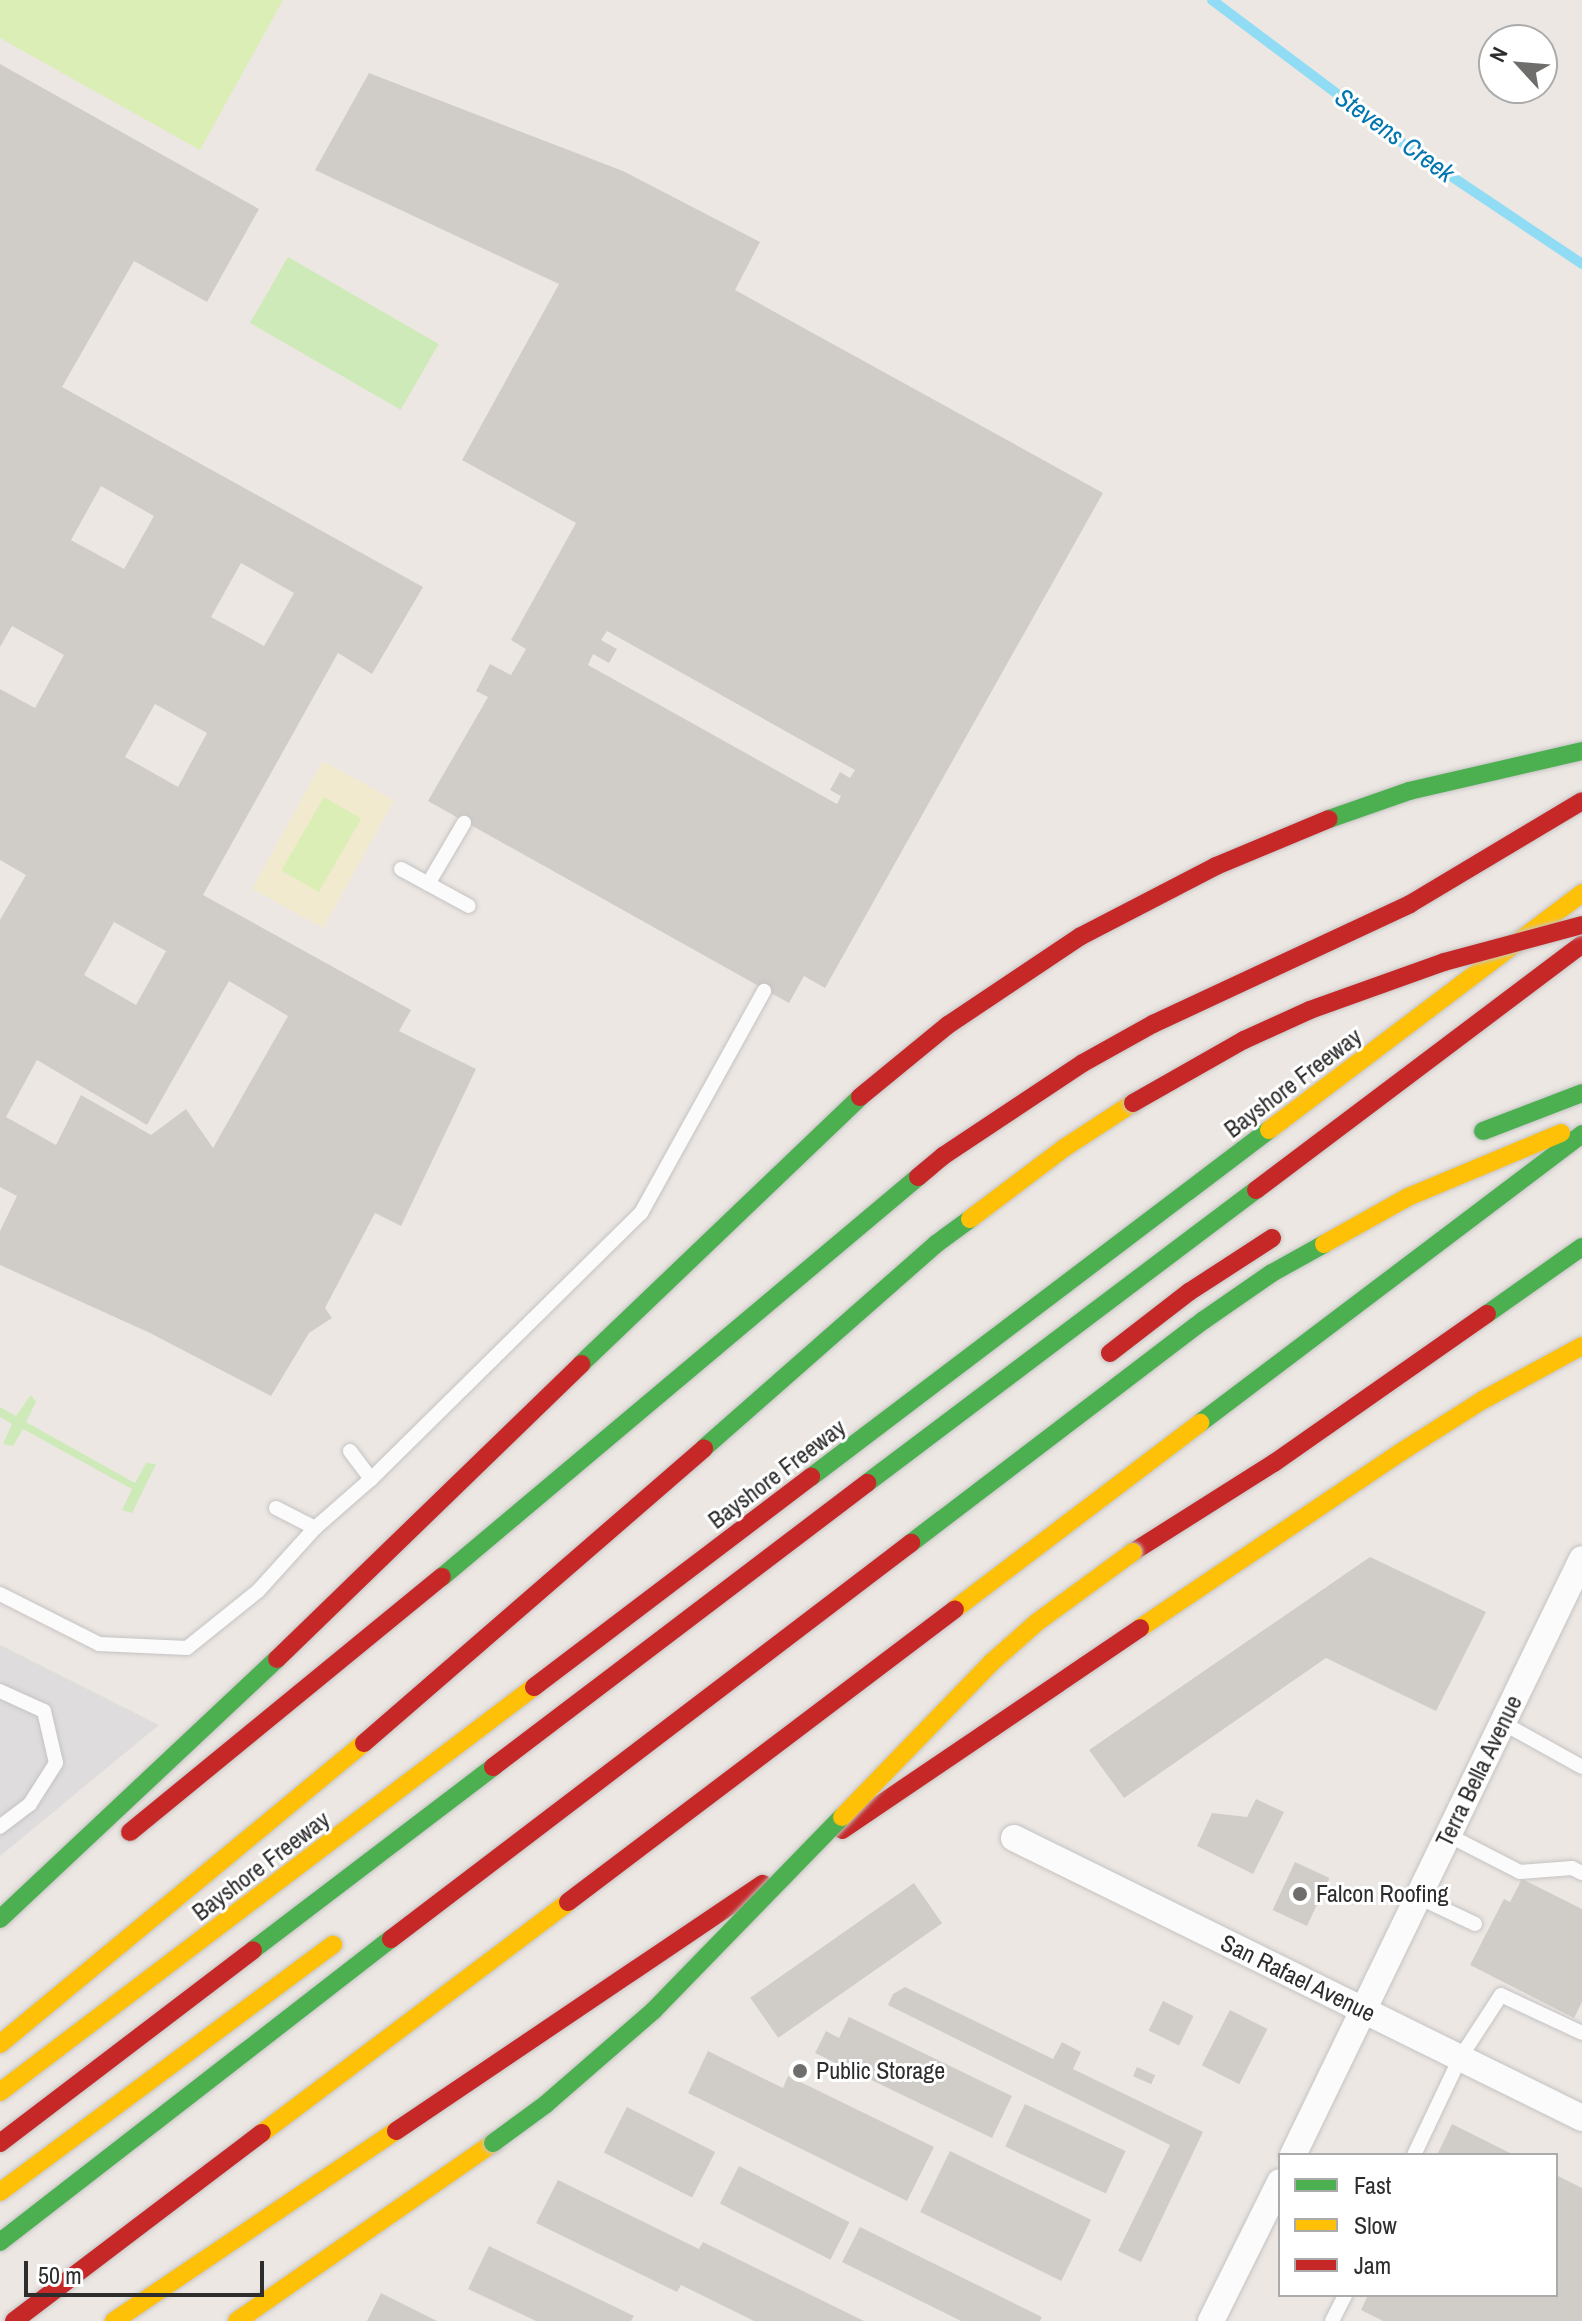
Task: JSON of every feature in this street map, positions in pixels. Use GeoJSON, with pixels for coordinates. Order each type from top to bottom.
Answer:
{"type":"FeatureCollection","features":[{"type":"Feature","properties":{"kind":"highway"},"geometry":{"type":"LineString","coordinates":[[0,1919],[284,1653],[816,1136],[880,1079],[1010,981],[1081,936],[1176,885],[1289,835],[1409,791],[1582,751]]}},
{"type":"Feature","properties":{"kind":"highway"},"geometry":{"type":"LineString","coordinates":[[109,1849],[312,1686],[943,1156],[1106,1050],[1153,1024],[1410,904],[1582,801]]}},
{"type":"Feature","properties":{"kind":"highway","name":"Bayshore Freeway"},"geometry":{"type":"LineString","coordinates":[[0,2092],[1582,893]]}},
{"type":"Feature","properties":{"kind":"highway"},"geometry":{"type":"LineString","coordinates":[[0,2044],[412,1704],[936,1244],[1054,1155],[1133,1103],[1244,1040],[1324,1005],[1444,962],[1582,925]]}},
{"type":"Feature","properties":{"kind":"highway"},"geometry":{"type":"LineString","coordinates":[[0,2143],[720,1594],[1582,944]]}},
{"type":"Feature","properties":{"kind":"highway"},"geometry":{"type":"LineString","coordinates":[[1469,1137],[1582,1093]]}},
{"type":"Feature","properties":{"kind":"highway"},"geometry":{"type":"LineString","coordinates":[[0,2242],[1136,1371],[1272,1273],[1340,1233],[1481,1165],[1582,1126]]}},
{"type":"Feature","properties":{"kind":"highway"},"geometry":{"type":"LineString","coordinates":[[14,2321],[1582,1134]]}},
{"type":"Feature","properties":{"kind":"highway"},"geometry":{"type":"LineString","coordinates":[[1091,1367],[1189,1292],[1291,1226]]}},
{"type":"Feature","properties":{"kind":"highway"},"geometry":{"type":"LineString","coordinates":[[237,2321],[493,2143],[578,2078],[654,2010],[991,1663],[1036,1623],[1133,1552],[1274,1463],[1582,1247]]}},
{"type":"Feature","properties":{"kind":"highway"},"geometry":{"type":"LineString","coordinates":[[114,2321],[1401,1452],[1483,1400],[1582,1346]]}},
{"type":"Feature","properties":{"kind":"highway"},"geometry":{"type":"LineString","coordinates":[[0,1934],[73,1877]]}},
{"type":"Feature","properties":{"kind":"highway"},"geometry":{"type":"LineString","coordinates":[[331,2198],[704,1923]]}},
{"type":"Feature","properties":{"kind":"highway"},"geometry":{"type":"LineString","coordinates":[[0,2192],[347,1935]]}},
{"type":"Feature","properties":{"kind":"street","name":"Terra Bella Avenue"},"geometry":{"type":"LineString","coordinates":[[1294,2153],[1503,1723],[1575,1591],[1582,1559]]}},
{"type":"Feature","properties":{"kind":"street","name":"San Rafael Avenue"},"geometry":{"type":"LineString","coordinates":[[1014,1838],[1582,2118]]}},
{"type":"Feature","properties":{"kind":"street"},"geometry":{"type":"LineString","coordinates":[[1211,2321],[1278,2186]]}},
{"type":"Feature","properties":{"kind":"lane"},"geometry":{"type":"LineString","coordinates":[[428,884],[464,823]]}},
{"type":"Feature","properties":{"kind":"lane"},"geometry":{"type":"LineString","coordinates":[[401,869],[469,906]]}},
{"type":"Feature","properties":{"kind":"lane"},"geometry":{"type":"LineString","coordinates":[[0,1594],[99,1644],[187,1648],[258,1591],[315,1528],[371,1479],[641,1213],[764,991]]}},
{"type":"Feature","properties":{"kind":"lane"},"geometry":{"type":"LineString","coordinates":[[350,1451],[371,1479]]}},
{"type":"Feature","properties":{"kind":"lane"},"geometry":{"type":"LineString","coordinates":[[276,1508],[315,1528]]}},
{"type":"Feature","properties":{"kind":"lane"},"geometry":{"type":"LineString","coordinates":[[0,1691],[44,1711],[56,1763],[30,1804],[0,1827]]}},
{"type":"Feature","properties":{"kind":"lane"},"geometry":{"type":"LineString","coordinates":[[1503,1723],[1582,1767]]}},
{"type":"Feature","properties":{"kind":"lane"},"geometry":{"type":"LineString","coordinates":[[1448,1835],[1520,1872],[1572,1868],[1582,1873]]}},
{"type":"Feature","properties":{"kind":"lane"},"geometry":{"type":"LineString","coordinates":[[1418,1897],[1475,1924]]}},
{"type":"Feature","properties":{"kind":"lane"},"geometry":{"type":"LineString","coordinates":[[1415,2153],[1460,2058],[1501,1995],[1582,2033]]}},
{"type":"Feature","properties":{"kind":"lane"},"geometry":{"type":"LineString","coordinates":[[1332,2321],[1344,2297]]}},
{"type":"Feature","properties":{"kind":"shaded area"},"geometry":{"type":"Polygon","coordinates":[[[0,1645],[159,1725],[0,1856],[0,1645]]]}},
{"type":"Feature","properties":{"kind":"green space"},"geometry":{"type":"Polygon","coordinates":[[[0,0],[283,0],[200,150],[0,38],[0,0]]]}},
{"type":"Feature","properties":{"kind":"green space"},"geometry":{"type":"Polygon","coordinates":[[[288,257],[439,344],[401,410],[250,323],[288,257]]]}},
{"type":"Feature","properties":{"kind":"green space"},"geometry":{"type":"Polygon","coordinates":[[[324,797],[361,818],[319,892],[282,871],[324,797]]]}},
{"type":"Feature","properties":{"kind":"green space"},"geometry":{"type":"Polygon","coordinates":[[[31,1395],[36,1402],[26,1422],[135,1483],[146,1463],[156,1464],[132,1513],[122,1510],[132,1489],[23,1429],[13,1446],[3,1444],[12,1424],[0,1417],[0,1407],[16,1416],[31,1395]]]}},
{"type":"Feature","properties":{"kind":"sand"},"geometry":{"type":"Polygon","coordinates":[[[323,761],[394,800],[323,928],[252,889],[323,761]]]}},
{"type":"Feature","properties":{"kind":"building"},"geometry":{"type":"Polygon","coordinates":[[[0,64],[259,209],[207,302],[134,261],[62,387],[423,587],[372,674],[338,653],[203,895],[411,1010],[399,1031],[476,1069],[401,1226],[375,1213],[325,1308],[332,1318],[309,1333],[271,1396],[150,1333],[0,1265],[0,1231],[17,1196],[0,1187],[0,920],[26,875],[0,860],[0,689],[35,708],[64,655],[12,626],[0,647],[0,64]],[[101,486],[71,540],[124,569],[154,516],[101,486]],[[241,563],[211,617],[264,646],[294,593],[241,563]],[[155,704],[125,757],[178,787],[207,733],[155,704]],[[114,922],[84,975],[136,1005],[166,951],[114,922]],[[229,981],[147,1125],[37,1060],[6,1117],[56,1145],[81,1095],[151,1135],[186,1109],[213,1148],[288,1016],[229,981]]]}},
{"type":"Feature","properties":{"kind":"building"},"geometry":{"type":"Polygon","coordinates":[[[369,73],[623,171],[760,242],[735,290],[1103,493],[825,988],[804,976],[789,1003],[428,801],[488,697],[476,691],[490,664],[511,675],[526,649],[511,640],[576,523],[462,460],[559,284],[315,170],[369,73]],[[607,631],[601,640],[617,649],[609,663],[593,654],[588,665],[837,804],[841,796],[830,790],[840,772],[850,778],[855,770],[607,631]]]}},
{"type":"Feature","properties":{"kind":"building"},"geometry":{"type":"Polygon","coordinates":[[[1370,1557],[1486,1612],[1436,1711],[1326,1658],[1124,1798],[1089,1750],[1370,1557]]]}},
{"type":"Feature","properties":{"kind":"building"},"geometry":{"type":"Polygon","coordinates":[[[1256,1799],[1284,1812],[1253,1874],[1197,1846],[1212,1813],[1247,1817],[1256,1799]]]}},
{"type":"Feature","properties":{"kind":"building","name":"Falcon Roofing"},"geometry":{"type":"Polygon","coordinates":[[[1295,1862],[1329,1878],[1307,1926],[1273,1910],[1295,1862]]]}},
{"type":"Feature","properties":{"kind":"building"},"geometry":{"type":"Polygon","coordinates":[[[1522,1879],[1582,1909],[1582,2002],[1574,2018],[1470,1965],[1504,1899],[1510,1902],[1522,1879]]]}},
{"type":"Feature","properties":{"kind":"building"},"geometry":{"type":"Polygon","coordinates":[[[914,1883],[942,1923],[778,2038],[750,1998],[914,1883]]]}},
{"type":"Feature","properties":{"kind":"building"},"geometry":{"type":"Polygon","coordinates":[[[905,1987],[1053,2059],[1062,2042],[1081,2052],[1073,2069],[1203,2132],[1141,2262],[1118,2251],[1170,2145],[888,2005],[893,1994],[905,1987]]]}},
{"type":"Feature","properties":{"kind":"building"},"geometry":{"type":"Polygon","coordinates":[[[1163,2001],[1194,2016],[1179,2046],[1149,2031],[1163,2001]]]}},
{"type":"Feature","properties":{"kind":"building"},"geometry":{"type":"Polygon","coordinates":[[[1230,2010],[1267,2029],[1239,2084],[1202,2065],[1230,2010]]]}},
{"type":"Feature","properties":{"kind":"building"},"geometry":{"type":"Polygon","coordinates":[[[849,2017],[1012,2096],[992,2138],[815,2053],[826,2031],[839,2038],[849,2017]]]}},
{"type":"Feature","properties":{"kind":"building"},"geometry":{"type":"Polygon","coordinates":[[[708,2051],[783,2088],[788,2076],[934,2147],[907,2201],[688,2093],[708,2051]]]}},
{"type":"Feature","properties":{"kind":"building"},"geometry":{"type":"Polygon","coordinates":[[[1137,2067],[1155,2075],[1151,2084],[1133,2076],[1137,2067]]]}},
{"type":"Feature","properties":{"kind":"building"},"geometry":{"type":"Polygon","coordinates":[[[1025,2104],[1126,2151],[1106,2194],[1005,2147],[1025,2104]]]}},
{"type":"Feature","properties":{"kind":"building"},"geometry":{"type":"Polygon","coordinates":[[[627,2107],[715,2152],[692,2197],[604,2152],[627,2107]]]}},
{"type":"Feature","properties":{"kind":"building"},"geometry":{"type":"Polygon","coordinates":[[[1452,2124],[1510,2153],[1438,2153],[1452,2124]]]}},
{"type":"Feature","properties":{"kind":"building"},"geometry":{"type":"Polygon","coordinates":[[[950,2151],[1091,2220],[1061,2281],[920,2212],[950,2151]]]}},
{"type":"Feature","properties":{"kind":"building"},"geometry":{"type":"Polygon","coordinates":[[[739,2166],[849,2222],[830,2260],[720,2203],[739,2166]]]}},
{"type":"Feature","properties":{"kind":"building"},"geometry":{"type":"Polygon","coordinates":[[[1558,2176],[1582,2188],[1582,2321],[1383,2321],[1361,2310],[1367,2297],[1558,2297],[1558,2176]]]}},
{"type":"Feature","properties":{"kind":"building"},"geometry":{"type":"Polygon","coordinates":[[[558,2180],[699,2249],[703,2242],[864,2321],[754,2321],[681,2285],[677,2292],[536,2223],[558,2180]]]}},
{"type":"Feature","properties":{"kind":"building"},"geometry":{"type":"Polygon","coordinates":[[[860,2227],[1042,2317],[1040,2321],[961,2321],[842,2262],[860,2227]]]}},
{"type":"Feature","properties":{"kind":"building"},"geometry":{"type":"Polygon","coordinates":[[[489,2246],[634,2316],[631,2321],[536,2321],[468,2289],[489,2246]]]}},
{"type":"Feature","properties":{"kind":"building"},"geometry":{"type":"Polygon","coordinates":[[[381,2293],[437,2321],[367,2321],[381,2293]]]}},
{"type":"Feature","properties":{"kind":"waterway","name":"Stevens Creek"},"geometry":{"type":"LineString","coordinates":[[1212,0],[1412,150],[1582,264]]}},
{"type":"Feature","properties":{"kind":"traffic: fast"},"geometry":{"type":"LineString","coordinates":[[1329,819],[1409,791],[1582,751]]}},
{"type":"Feature","properties":{"kind":"traffic: fast"},"geometry":{"type":"LineString","coordinates":[[1483,1131],[1582,1093]]}},
{"type":"Feature","properties":{"kind":"traffic: fast"},"geometry":{"type":"LineString","coordinates":[[581,1364],[860,1097]]}},
{"type":"Feature","properties":{"kind":"traffic: fast"},"geometry":{"type":"LineString","coordinates":[[811,1477],[1269,1130]]}},
{"type":"Feature","properties":{"kind":"traffic: fast"},"geometry":{"type":"LineString","coordinates":[[1200,1423],[1582,1134]]}},
{"type":"Feature","properties":{"kind":"traffic: fast"},"geometry":{"type":"LineString","coordinates":[[442,1577],[918,1177]]}},
{"type":"Feature","properties":{"kind":"traffic: fast"},"geometry":{"type":"LineString","coordinates":[[867,1483],[1256,1190]]}},
{"type":"Feature","properties":{"kind":"traffic: fast"},"geometry":{"type":"LineString","coordinates":[[704,1448],[936,1244],[970,1219]]}},
{"type":"Feature","properties":{"kind":"traffic: fast"},"geometry":{"type":"LineString","coordinates":[[911,1543],[1204,1320],[1272,1273],[1324,1244]]}},
{"type":"Feature","properties":{"kind":"traffic: fast"},"geometry":{"type":"LineString","coordinates":[[1487,1314],[1582,1247]]}},
{"type":"Feature","properties":{"kind":"traffic: fast"},"geometry":{"type":"LineString","coordinates":[[0,1919],[277,1659]]}},
{"type":"Feature","properties":{"kind":"traffic: fast"},"geometry":{"type":"LineString","coordinates":[[253,1950],[493,1767]]}},
{"type":"Feature","properties":{"kind":"traffic: fast"},"geometry":{"type":"LineString","coordinates":[[493,2143],[546,2104],[654,2010],[842,1817]]}},
{"type":"Feature","properties":{"kind":"traffic: fast"},"geometry":{"type":"LineString","coordinates":[[0,2242],[391,1939]]}},
{"type":"Feature","properties":{"kind":"traffic: slow"},"geometry":{"type":"LineString","coordinates":[[1269,1130],[1582,893]]}},
{"type":"Feature","properties":{"kind":"traffic: slow"},"geometry":{"type":"LineString","coordinates":[[970,1219],[1067,1146],[1133,1103]]}},
{"type":"Feature","properties":{"kind":"traffic: slow"},"geometry":{"type":"LineString","coordinates":[[1324,1244],[1408,1197],[1561,1133]]}},
{"type":"Feature","properties":{"kind":"traffic: slow"},"geometry":{"type":"LineString","coordinates":[[1140,1628],[1401,1452],[1483,1400],[1582,1346]]}},
{"type":"Feature","properties":{"kind":"traffic: slow"},"geometry":{"type":"LineString","coordinates":[[955,1609],[1200,1423]]}},
{"type":"Feature","properties":{"kind":"traffic: slow"},"geometry":{"type":"LineString","coordinates":[[842,1817],[991,1663],[1036,1623],[1133,1552]]}},
{"type":"Feature","properties":{"kind":"traffic: slow"},"geometry":{"type":"LineString","coordinates":[[0,2092],[534,1687]]}},
{"type":"Feature","properties":{"kind":"traffic: slow"},"geometry":{"type":"LineString","coordinates":[[0,2044],[364,1743]]}},
{"type":"Feature","properties":{"kind":"traffic: slow"},"geometry":{"type":"LineString","coordinates":[[262,2133],[568,1902]]}},
{"type":"Feature","properties":{"kind":"traffic: slow"},"geometry":{"type":"LineString","coordinates":[[0,2192],[333,1945]]}},
{"type":"Feature","properties":{"kind":"traffic: slow"},"geometry":{"type":"LineString","coordinates":[[114,2321],[396,2131]]}},
{"type":"Feature","properties":{"kind":"traffic: slow"},"geometry":{"type":"LineString","coordinates":[[237,2321],[493,2143]]}},
{"type":"Feature","properties":{"kind":"traffic: jam"},"geometry":{"type":"LineString","coordinates":[[918,1177],[943,1156],[1083,1063],[1153,1024],[1410,904],[1582,801]]}},
{"type":"Feature","properties":{"kind":"traffic: jam"},"geometry":{"type":"LineString","coordinates":[[860,1097],[948,1025],[1081,936],[1216,866],[1329,819]]}},
{"type":"Feature","properties":{"kind":"traffic: jam"},"geometry":{"type":"LineString","coordinates":[[1133,1103],[1244,1040],[1310,1010],[1444,962],[1582,925]]}},
{"type":"Feature","properties":{"kind":"traffic: jam"},"geometry":{"type":"LineString","coordinates":[[1256,1190],[1582,944]]}},
{"type":"Feature","properties":{"kind":"traffic: jam"},"geometry":{"type":"LineString","coordinates":[[1110,1353],[1189,1292],[1272,1238]]}},
{"type":"Feature","properties":{"kind":"traffic: jam"},"geometry":{"type":"LineString","coordinates":[[1133,1552],[1274,1463],[1487,1314]]}},
{"type":"Feature","properties":{"kind":"traffic: jam"},"geometry":{"type":"LineString","coordinates":[[277,1659],[581,1364]]}},
{"type":"Feature","properties":{"kind":"traffic: jam"},"geometry":{"type":"LineString","coordinates":[[364,1743],[704,1448]]}},
{"type":"Feature","properties":{"kind":"traffic: jam"},"geometry":{"type":"LineString","coordinates":[[534,1687],[811,1477]]}},
{"type":"Feature","properties":{"kind":"traffic: jam"},"geometry":{"type":"LineString","coordinates":[[493,1767],[867,1483]]}},
{"type":"Feature","properties":{"kind":"traffic: jam"},"geometry":{"type":"LineString","coordinates":[[391,1939],[911,1543]]}},
{"type":"Feature","properties":{"kind":"traffic: jam"},"geometry":{"type":"LineString","coordinates":[[130,1832],[442,1577]]}},
{"type":"Feature","properties":{"kind":"traffic: jam"},"geometry":{"type":"LineString","coordinates":[[568,1902],[955,1609]]}},
{"type":"Feature","properties":{"kind":"traffic: jam"},"geometry":{"type":"LineString","coordinates":[[842,1830],[1140,1628]]}},
{"type":"Feature","properties":{"kind":"traffic: jam"},"geometry":{"type":"LineString","coordinates":[[396,2131],[762,1884]]}},
{"type":"Feature","properties":{"kind":"traffic: jam"},"geometry":{"type":"LineString","coordinates":[[0,2143],[253,1950]]}},
{"type":"Feature","properties":{"kind":"traffic: jam"},"geometry":{"type":"LineString","coordinates":[[14,2321],[262,2133]]}},
{"type":"Feature","properties":{"kind":"place","name":"Falcon Roofing"},"geometry":{"type":"Point","coordinates":[1300,1894]}},
{"type":"Feature","properties":{"kind":"place","name":"Public Storage"},"geometry":{"type":"Point","coordinates":[800,2071]}}]}
